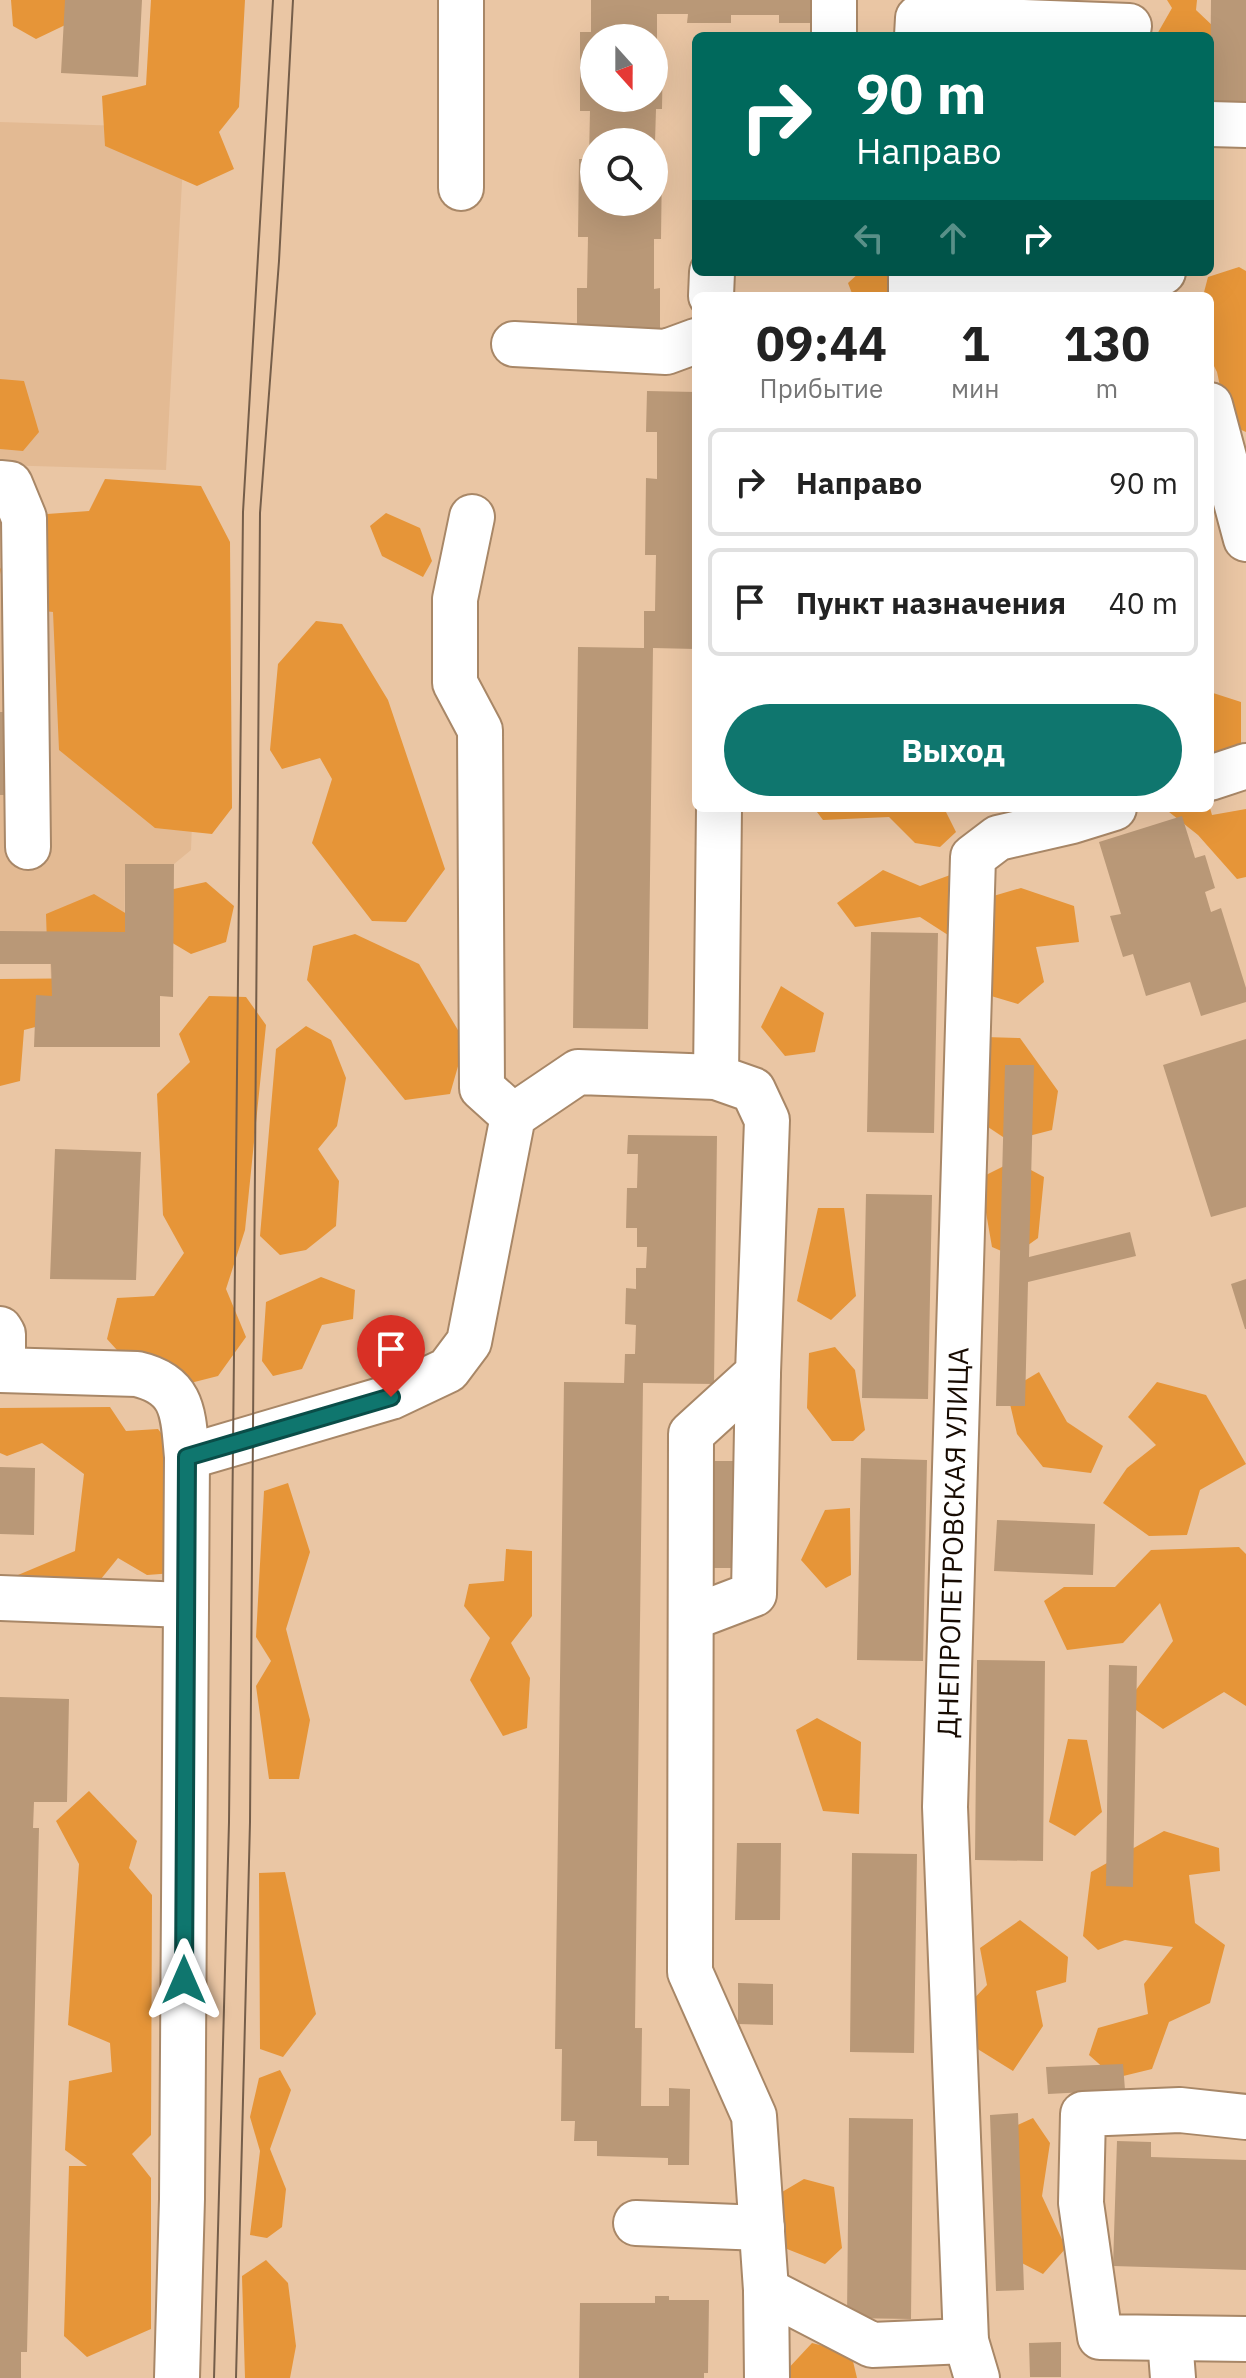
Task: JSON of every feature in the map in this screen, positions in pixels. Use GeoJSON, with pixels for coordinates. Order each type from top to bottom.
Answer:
{"type":"FeatureCollection","features":[{"type":"Feature","properties":{"kind":"street"},"geometry":{"type":"LineString","coordinates":[[461,0],[461,188]]}},
{"type":"Feature","properties":{"kind":"street"},"geometry":{"type":"LineString","coordinates":[[834,0],[834,32]]}},
{"type":"Feature","properties":{"kind":"street"},"geometry":{"type":"LineString","coordinates":[[910,18],[1128,21]]}},
{"type":"Feature","properties":{"kind":"street"},"geometry":{"type":"LineString","coordinates":[[1214,124],[1246,125]]}},
{"type":"Feature","properties":{"kind":"street"},"geometry":{"type":"LineString","coordinates":[[952,292],[1121,276]]}},
{"type":"Feature","properties":{"kind":"street"},"geometry":{"type":"LineString","coordinates":[[514,344],[666,352],[692,342]]}},
{"type":"Feature","properties":{"kind":"street"},"geometry":{"type":"LineString","coordinates":[[1214,420],[1246,539]]}},
{"type":"Feature","properties":{"kind":"street"},"geometry":{"type":"LineString","coordinates":[[0,483],[10,484],[24,518],[28,847]]}},
{"type":"Feature","properties":{"kind":"street"},"geometry":{"type":"LineString","coordinates":[[472,517],[455,599],[455,683],[480,730],[482,1088],[513,1116]]}},
{"type":"Feature","properties":{"kind":"street"},"geometry":{"type":"LineString","coordinates":[[1214,777],[1246,766]]}},
{"type":"Feature","properties":{"kind":"street"},"geometry":{"type":"LineString","coordinates":[[716,1077],[719,812]]}},
{"type":"Feature","properties":{"kind":"street","name":"ДНЕПРОПЕТРОВСКАЯ УЛИЦА"},"geometry":{"type":"LineString","coordinates":[[971,2359],[945,1807],[973,857],[998,838],[1101,812]]}},
{"type":"Feature","properties":{"kind":"street"},"geometry":{"type":"LineString","coordinates":[[187,1457],[391,1397],[448,1370],[469,1342],[513,1116],[578,1072],[716,1077],[753,1090],[767,1120],[754,1594],[691,1618]]}},
{"type":"Feature","properties":{"kind":"street"},"geometry":{"type":"LineString","coordinates":[[1,1356],[155,1378],[173,1391],[183,1414],[187,1457],[182,2183],[177,2378]]}},
{"type":"Feature","properties":{"kind":"street"},"geometry":{"type":"LineString","coordinates":[[758,1373],[691,1434],[690,1972],[754,2116],[766,2290],[767,2378]]}},
{"type":"Feature","properties":{"kind":"street"},"geometry":{"type":"LineString","coordinates":[[0,1598],[186,1605]]}},
{"type":"Feature","properties":{"kind":"street"},"geometry":{"type":"LineString","coordinates":[[1246,2117],[1180,2110],[1083,2114],[1081,2203],[1100,2337],[1172,2359],[1246,2339]]}},
{"type":"Feature","properties":{"kind":"street"},"geometry":{"type":"LineString","coordinates":[[636,2223],[762,2228]]}},
{"type":"Feature","properties":{"kind":"street"},"geometry":{"type":"LineString","coordinates":[[766,2290],[872,2345],[971,2359]]}},
{"type":"Feature","properties":{"kind":"shaded area"},"geometry":{"type":"Polygon","coordinates":[[[11,0],[86,0],[84,16],[36,39],[13,26],[11,0]]]}},
{"type":"Feature","properties":{"kind":"shaded area"},"geometry":{"type":"Polygon","coordinates":[[[151,0],[245,0],[239,107],[219,132],[234,169],[197,186],[105,146],[102,96],[146,85],[151,0]]]}},
{"type":"Feature","properties":{"kind":"shaded area"},"geometry":{"type":"Polygon","coordinates":[[[1167,0],[1197,0],[1196,10],[1233,45],[1246,38],[1246,121],[1214,141],[1214,32],[1158,32],[1172,8],[1167,0]]]}},
{"type":"Feature","properties":{"kind":"shaded area"},"geometry":{"type":"Polygon","coordinates":[[[0,122],[185,128],[166,470],[0,465],[0,122]]]}},
{"type":"Feature","properties":{"kind":"shaded area"},"geometry":{"type":"Polygon","coordinates":[[[1239,267],[1246,271],[1246,432],[1228,424],[1214,366],[1214,292],[1204,292],[1208,277],[1239,267]]]}},
{"type":"Feature","properties":{"kind":"shaded area"},"geometry":{"type":"Polygon","coordinates":[[[856,276],[1095,276],[971,292],[851,292],[848,283],[856,276]]]}},
{"type":"Feature","properties":{"kind":"shaded area"},"geometry":{"type":"Polygon","coordinates":[[[0,379],[24,381],[39,432],[23,451],[0,449],[0,379]]]}},
{"type":"Feature","properties":{"kind":"shaded area"},"geometry":{"type":"Polygon","coordinates":[[[105,479],[201,486],[230,542],[232,808],[212,834],[155,828],[59,750],[53,612],[7,607],[0,569],[47,514],[89,511],[105,479]]]}},
{"type":"Feature","properties":{"kind":"shaded area"},"geometry":{"type":"Polygon","coordinates":[[[386,513],[420,528],[432,561],[423,577],[382,556],[370,526],[386,513]]]}},
{"type":"Feature","properties":{"kind":"shaded area"},"geometry":{"type":"Polygon","coordinates":[[[0,517],[203,526],[191,850],[174,864],[125,864],[124,996],[52,996],[50,964],[0,964],[0,517]]]}},
{"type":"Feature","properties":{"kind":"shaded area"},"geometry":{"type":"Polygon","coordinates":[[[316,621],[342,624],[388,700],[445,869],[406,922],[372,921],[312,843],[332,779],[320,758],[282,769],[270,750],[278,664],[316,621]]]}},
{"type":"Feature","properties":{"kind":"shaded area"},"geometry":{"type":"Polygon","coordinates":[[[1214,693],[1241,702],[1241,750],[1214,763],[1214,693]]]}},
{"type":"Feature","properties":{"kind":"shaded area"},"geometry":{"type":"Polygon","coordinates":[[[1246,809],[1246,877],[1237,879],[1198,835],[1169,812],[1211,812],[1212,815],[1246,809]]]}},
{"type":"Feature","properties":{"kind":"shaded area"},"geometry":{"type":"Polygon","coordinates":[[[817,812],[946,812],[956,832],[940,847],[915,843],[889,817],[823,820],[817,812]]]}},
{"type":"Feature","properties":{"kind":"shaded area"},"geometry":{"type":"Polygon","coordinates":[[[883,870],[920,886],[953,874],[983,899],[1021,888],[1074,906],[1079,942],[1036,947],[1044,982],[1018,1004],[981,993],[979,928],[948,935],[920,917],[855,927],[837,903],[883,870]]]}},
{"type":"Feature","properties":{"kind":"shaded area"},"geometry":{"type":"Polygon","coordinates":[[[206,882],[234,906],[226,942],[191,954],[154,932],[160,892],[206,882]]]}},
{"type":"Feature","properties":{"kind":"shaded area"},"geometry":{"type":"Polygon","coordinates":[[[94,894],[135,919],[130,957],[47,944],[46,914],[94,894]]]}},
{"type":"Feature","properties":{"kind":"shaded area"},"geometry":{"type":"Polygon","coordinates":[[[355,934],[419,964],[465,1042],[450,1094],[405,1100],[307,980],[313,946],[355,934]]]}},
{"type":"Feature","properties":{"kind":"shaded area"},"geometry":{"type":"Polygon","coordinates":[[[109,978],[119,1005],[24,1030],[20,1081],[0,1086],[0,979],[109,978]]]}},
{"type":"Feature","properties":{"kind":"shaded area"},"geometry":{"type":"Polygon","coordinates":[[[781,986],[824,1013],[815,1052],[785,1056],[761,1027],[781,986]]]}},
{"type":"Feature","properties":{"kind":"shaded area"},"geometry":{"type":"Polygon","coordinates":[[[209,996],[246,997],[266,1025],[245,1230],[226,1289],[246,1337],[218,1376],[155,1392],[107,1339],[117,1298],[154,1296],[184,1253],[163,1215],[157,1094],[190,1062],[179,1034],[209,996]]]}},
{"type":"Feature","properties":{"kind":"shaded area"},"geometry":{"type":"Polygon","coordinates":[[[306,1026],[331,1040],[346,1078],[337,1126],[318,1149],[339,1181],[336,1226],[306,1250],[280,1255],[260,1236],[276,1049],[306,1026]]]}},
{"type":"Feature","properties":{"kind":"shaded area"},"geometry":{"type":"Polygon","coordinates":[[[985,1037],[1020,1038],[1058,1091],[1052,1130],[1009,1141],[973,1117],[985,1037]]]}},
{"type":"Feature","properties":{"kind":"shaded area"},"geometry":{"type":"Polygon","coordinates":[[[1014,1161],[1044,1177],[1038,1238],[1013,1256],[992,1247],[980,1178],[1014,1161]]]}},
{"type":"Feature","properties":{"kind":"shaded area"},"geometry":{"type":"Polygon","coordinates":[[[818,1208],[844,1208],[856,1296],[831,1320],[797,1301],[818,1208]]]}},
{"type":"Feature","properties":{"kind":"shaded area"},"geometry":{"type":"Polygon","coordinates":[[[321,1277],[355,1290],[353,1319],[322,1325],[302,1369],[273,1376],[262,1361],[266,1302],[321,1277]]]}},
{"type":"Feature","properties":{"kind":"shaded area"},"geometry":{"type":"Polygon","coordinates":[[[835,1347],[855,1370],[865,1430],[853,1441],[832,1441],[807,1408],[809,1353],[835,1347]]]}},
{"type":"Feature","properties":{"kind":"shaded area"},"geometry":{"type":"Polygon","coordinates":[[[1039,1372],[1067,1422],[1103,1446],[1091,1473],[1043,1467],[1017,1434],[1007,1391],[1039,1372]]]}},
{"type":"Feature","properties":{"kind":"shaded area"},"geometry":{"type":"Polygon","coordinates":[[[1157,1382],[1206,1395],[1246,1464],[1200,1490],[1187,1535],[1149,1536],[1103,1503],[1127,1468],[1156,1445],[1128,1417],[1157,1382]]]}},
{"type":"Feature","properties":{"kind":"shaded area"},"geometry":{"type":"Polygon","coordinates":[[[110,1407],[126,1431],[158,1429],[179,1456],[174,1573],[147,1575],[118,1558],[92,1590],[34,1609],[18,1575],[75,1551],[84,1474],[42,1443],[7,1456],[0,1453],[0,1408],[110,1407]]]}},
{"type":"Feature","properties":{"kind":"shaded area"},"geometry":{"type":"Polygon","coordinates":[[[288,1483],[310,1552],[286,1629],[310,1720],[299,1779],[269,1779],[256,1686],[271,1661],[256,1637],[264,1491],[288,1483]]]}},
{"type":"Feature","properties":{"kind":"shaded area"},"geometry":{"type":"Polygon","coordinates":[[[850,1508],[851,1575],[826,1588],[801,1560],[825,1510],[850,1508]]]}},
{"type":"Feature","properties":{"kind":"shaded area"},"geometry":{"type":"Polygon","coordinates":[[[1239,1547],[1246,1554],[1246,1706],[1224,1692],[1163,1729],[1126,1703],[1173,1641],[1160,1603],[1123,1643],[1067,1650],[1044,1601],[1064,1587],[1115,1587],[1151,1550],[1239,1547]]]}},
{"type":"Feature","properties":{"kind":"shaded area"},"geometry":{"type":"Polygon","coordinates":[[[506,1549],[532,1551],[532,1616],[511,1643],[530,1678],[527,1728],[503,1736],[470,1680],[490,1638],[464,1606],[469,1584],[504,1581],[506,1549]]]}},
{"type":"Feature","properties":{"kind":"shaded area"},"geometry":{"type":"Polygon","coordinates":[[[817,1718],[861,1742],[859,1814],[823,1811],[796,1730],[817,1718]]]}},
{"type":"Feature","properties":{"kind":"shaded area"},"geometry":{"type":"Polygon","coordinates":[[[1068,1739],[1087,1740],[1102,1812],[1075,1836],[1049,1822],[1068,1739]]]}},
{"type":"Feature","properties":{"kind":"shaded area"},"geometry":{"type":"Polygon","coordinates":[[[89,1791],[137,1841],[129,1868],[152,1895],[151,2135],[132,2154],[151,2178],[151,2329],[87,2357],[64,2336],[69,2166],[87,2166],[65,2150],[69,2081],[112,2072],[110,2043],[68,2025],[79,1864],[56,1821],[89,1791]]]}},
{"type":"Feature","properties":{"kind":"shaded area"},"geometry":{"type":"Polygon","coordinates":[[[1164,1831],[1219,1848],[1220,1871],[1189,1875],[1195,1923],[1225,1945],[1210,2003],[1169,2022],[1152,2069],[1115,2078],[1089,2055],[1098,2028],[1148,2014],[1144,1984],[1173,1947],[1125,1940],[1098,1950],[1083,1936],[1091,1872],[1164,1831]]]}},
{"type":"Feature","properties":{"kind":"shaded area"},"geometry":{"type":"Polygon","coordinates":[[[285,1872],[316,2014],[283,2057],[260,2049],[259,1873],[285,1872]]]}},
{"type":"Feature","properties":{"kind":"shaded area"},"geometry":{"type":"Polygon","coordinates":[[[1020,1920],[1068,1957],[1066,1982],[1036,1991],[1043,2026],[1013,2071],[976,2048],[962,2011],[987,1985],[980,1948],[1020,1920]]]}},
{"type":"Feature","properties":{"kind":"shaded area"},"geometry":{"type":"Polygon","coordinates":[[[280,2070],[291,2090],[270,2149],[286,2189],[282,2227],[267,2238],[250,2235],[260,2151],[250,2117],[259,2078],[280,2070]]]}},
{"type":"Feature","properties":{"kind":"shaded area"},"geometry":{"type":"Polygon","coordinates":[[[1033,2118],[1050,2143],[1042,2196],[1066,2248],[1043,2274],[1008,2256],[1011,2128],[1033,2118]]]}},
{"type":"Feature","properties":{"kind":"shaded area"},"geometry":{"type":"Polygon","coordinates":[[[804,2179],[834,2187],[842,2248],[825,2264],[782,2247],[777,2195],[804,2179]]]}},
{"type":"Feature","properties":{"kind":"shaded area"},"geometry":{"type":"Polygon","coordinates":[[[266,2260],[288,2283],[296,2346],[290,2378],[245,2378],[242,2276],[266,2260]]]}},
{"type":"Feature","properties":{"kind":"shaded area"},"geometry":{"type":"Polygon","coordinates":[[[812,2343],[851,2353],[857,2378],[787,2378],[785,2372],[812,2343]]]}},
{"type":"Feature","properties":{"kind":"building"},"geometry":{"type":"Polygon","coordinates":[[[65,0],[142,0],[138,77],[61,73],[65,0]]]}},
{"type":"Feature","properties":{"kind":"building"},"geometry":{"type":"Polygon","coordinates":[[[591,0],[820,0],[819,23],[779,23],[779,15],[731,15],[731,23],[687,23],[688,14],[657,14],[657,24],[591,24],[591,0]]]}},
{"type":"Feature","properties":{"kind":"building"},"geometry":{"type":"Polygon","coordinates":[[[1211,0],[1246,0],[1246,101],[1214,101],[1214,32],[1211,32],[1211,0]]]}},
{"type":"Feature","properties":{"kind":"building"},"geometry":{"type":"Polygon","coordinates":[[[590,112],[656,112],[655,128],[590,128],[590,112]]]}},
{"type":"Feature","properties":{"kind":"building"},"geometry":{"type":"Polygon","coordinates":[[[579,159],[580,216],[661,216],[661,239],[654,239],[654,289],[660,288],[660,328],[577,327],[577,288],[587,288],[588,237],[578,237],[579,159]]]}},
{"type":"Feature","properties":{"kind":"building"},"geometry":{"type":"Polygon","coordinates":[[[647,391],[692,392],[692,649],[653,648],[648,1029],[573,1028],[578,647],[644,648],[644,611],[655,611],[656,555],[645,555],[646,478],[657,479],[657,432],[646,432],[647,391]]]}},
{"type":"Feature","properties":{"kind":"building"},"geometry":{"type":"Polygon","coordinates":[[[0,712],[9,712],[7,795],[0,795],[0,712]]]}},
{"type":"Feature","properties":{"kind":"building"},"geometry":{"type":"Polygon","coordinates":[[[1182,816],[1195,858],[1205,855],[1215,888],[1205,892],[1211,912],[1221,908],[1246,988],[1246,1002],[1201,1016],[1190,982],[1146,996],[1133,954],[1123,957],[1110,916],[1121,914],[1099,842],[1182,816]]]}},
{"type":"Feature","properties":{"kind":"building"},"geometry":{"type":"Polygon","coordinates":[[[125,864],[174,864],[173,997],[160,996],[160,1047],[34,1047],[36,995],[52,996],[51,964],[0,964],[0,931],[125,932],[125,864]]]}},
{"type":"Feature","properties":{"kind":"building"},"geometry":{"type":"Polygon","coordinates":[[[871,932],[938,933],[934,1133],[867,1132],[871,932]]]}},
{"type":"Feature","properties":{"kind":"building"},"geometry":{"type":"Polygon","coordinates":[[[1246,1039],[1246,1207],[1211,1217],[1163,1065],[1246,1039]]]}},
{"type":"Feature","properties":{"kind":"building"},"geometry":{"type":"Polygon","coordinates":[[[1005,1065],[1034,1065],[1029,1257],[1130,1232],[1136,1256],[1028,1282],[1025,1406],[996,1406],[1005,1065]]]}},
{"type":"Feature","properties":{"kind":"building"},"geometry":{"type":"Polygon","coordinates":[[[628,1135],[717,1136],[714,1384],[643,1383],[635,2028],[642,2028],[641,2106],[669,2106],[669,2088],[690,2089],[689,2165],[668,2165],[668,2158],[597,2156],[597,2141],[574,2141],[575,2121],[561,2121],[562,2049],[555,2049],[564,1382],[624,1383],[625,1354],[635,1354],[636,1325],[625,1324],[626,1288],[636,1289],[636,1268],[646,1268],[647,1247],[637,1247],[637,1228],[626,1228],[627,1188],[637,1188],[638,1154],[627,1154],[628,1135]]]}},
{"type":"Feature","properties":{"kind":"building"},"geometry":{"type":"Polygon","coordinates":[[[55,1149],[141,1152],[136,1280],[50,1279],[55,1149]]]}},
{"type":"Feature","properties":{"kind":"building"},"geometry":{"type":"Polygon","coordinates":[[[866,1194],[932,1195],[928,1399],[862,1398],[866,1194]]]}},
{"type":"Feature","properties":{"kind":"building"},"geometry":{"type":"Polygon","coordinates":[[[1246,1279],[1246,1329],[1245,1329],[1231,1284],[1246,1279]]]}},
{"type":"Feature","properties":{"kind":"building"},"geometry":{"type":"Polygon","coordinates":[[[861,1458],[927,1460],[923,1661],[857,1660],[861,1458]]]}},
{"type":"Feature","properties":{"kind":"building"},"geometry":{"type":"Polygon","coordinates":[[[704,1461],[737,1461],[736,1568],[703,1568],[704,1461]]]}},
{"type":"Feature","properties":{"kind":"building"},"geometry":{"type":"Polygon","coordinates":[[[0,1467],[35,1468],[34,1535],[0,1534],[0,1467]]]}},
{"type":"Feature","properties":{"kind":"building"},"geometry":{"type":"Polygon","coordinates":[[[997,1520],[1095,1524],[1093,1575],[994,1571],[997,1520]]]}},
{"type":"Feature","properties":{"kind":"building"},"geometry":{"type":"Polygon","coordinates":[[[977,1660],[1045,1661],[1043,1861],[975,1860],[977,1660]]]}},
{"type":"Feature","properties":{"kind":"building"},"geometry":{"type":"Polygon","coordinates":[[[1109,1665],[1137,1666],[1133,1887],[1106,1886],[1109,1665]]]}},
{"type":"Feature","properties":{"kind":"building"},"geometry":{"type":"Polygon","coordinates":[[[0,1697],[69,1699],[67,1802],[34,1802],[33,1828],[39,1828],[27,2352],[21,2352],[21,2378],[0,2378],[0,1697]]]}},
{"type":"Feature","properties":{"kind":"building"},"geometry":{"type":"Polygon","coordinates":[[[737,1843],[781,1843],[780,1920],[735,1920],[737,1843]]]}},
{"type":"Feature","properties":{"kind":"building"},"geometry":{"type":"Polygon","coordinates":[[[852,1853],[917,1854],[914,2053],[850,2052],[852,1853]]]}},
{"type":"Feature","properties":{"kind":"building"},"geometry":{"type":"Polygon","coordinates":[[[738,1983],[773,1984],[773,2025],[738,2024],[738,1983]]]}},
{"type":"Feature","properties":{"kind":"building"},"geometry":{"type":"Polygon","coordinates":[[[1123,2064],[1125,2090],[1048,2094],[1046,2067],[1123,2064]]]}},
{"type":"Feature","properties":{"kind":"building"},"geometry":{"type":"Polygon","coordinates":[[[1018,2113],[1024,2290],[996,2291],[990,2115],[1018,2113]]]}},
{"type":"Feature","properties":{"kind":"building"},"geometry":{"type":"Polygon","coordinates":[[[849,2118],[913,2119],[911,2319],[847,2318],[849,2118]]]}},
{"type":"Feature","properties":{"kind":"building"},"geometry":{"type":"Polygon","coordinates":[[[1117,2141],[1151,2142],[1151,2157],[1246,2160],[1246,2270],[1113,2266],[1117,2141]]]}},
{"type":"Feature","properties":{"kind":"building"},"geometry":{"type":"Polygon","coordinates":[[[655,2296],[669,2296],[669,2300],[709,2300],[708,2373],[704,2373],[704,2378],[579,2378],[580,2303],[655,2303],[655,2296]]]}},
{"type":"Feature","properties":{"kind":"building"},"geometry":{"type":"Polygon","coordinates":[[[1061,2342],[1061,2377],[1030,2377],[1029,2343],[1061,2342]]]}},
{"type":"Feature","properties":{"kind":"tram line"},"geometry":{"type":"LineString","coordinates":[[214,2378],[229,1822],[243,512],[273,0]]}},
{"type":"Feature","properties":{"kind":"tram line"},"geometry":{"type":"LineString","coordinates":[[236,2378],[250,1822],[260,513],[279,261],[293,0]]}},
{"type":"Feature","properties":{"kind":"route"},"geometry":{"type":"LineString","coordinates":[[184,1980],[187,1457],[391,1397]]}}]}
